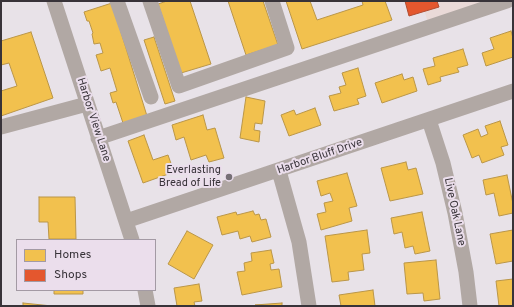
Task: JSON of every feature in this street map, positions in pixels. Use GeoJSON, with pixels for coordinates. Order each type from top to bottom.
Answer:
{"type":"FeatureCollection","features":[{"type":"Feature","properties":{"kind":"street","name":"Harbor View Lane"},"geometry":{"type":"LineString","coordinates":[[54,1],[132,239]]}},
{"type":"Feature","properties":{"kind":"street"},"geometry":{"type":"LineString","coordinates":[[117,1],[151,97]]}},
{"type":"Feature","properties":{"kind":"street"},"geometry":{"type":"LineString","coordinates":[[150,1],[179,86],[288,48],[272,1]]}},
{"type":"Feature","properties":{"kind":"street"},"geometry":{"type":"LineString","coordinates":[[98,138],[507,1]]}},
{"type":"Feature","properties":{"kind":"street","name":"Harbor Bluff Drive"},"geometry":{"type":"LineString","coordinates":[[126,221],[279,171],[513,91]]}},
{"type":"Feature","properties":{"kind":"street"},"geometry":{"type":"LineString","coordinates":[[1,127],[87,104]]}},
{"type":"Feature","properties":{"kind":"street","name":"Live Oak Lane"},"geometry":{"type":"LineString","coordinates":[[428,120],[443,163],[455,213],[466,272],[470,306]]}},
{"type":"Feature","properties":{"kind":"street"},"geometry":{"type":"LineString","coordinates":[[279,171],[299,242],[309,306]]}},
{"type":"Feature","properties":{"kind":"street"},"geometry":{"type":"LineString","coordinates":[[145,291],[148,306]]}},
{"type":"Feature","properties":{"kind":"shaded area"},"geometry":{"type":"Polygon","coordinates":[[[422,1],[504,1],[430,31],[422,1]]]}},
{"type":"Feature","properties":{"kind":"building: Homes"},"geometry":{"type":"Polygon","coordinates":[[[167,1],[190,1],[211,64],[181,73],[158,4],[167,1]]]}},
{"type":"Feature","properties":{"kind":"building: Homes"},"geometry":{"type":"Polygon","coordinates":[[[228,1],[263,1],[278,45],[246,55],[228,1]]]}},
{"type":"Feature","properties":{"kind":"building: Homes"},"geometry":{"type":"Polygon","coordinates":[[[286,1],[310,1],[317,20],[363,5],[362,1],[385,1],[392,20],[302,49],[286,1]]]}},
{"type":"Feature","properties":{"kind":"building: Homes"},"geometry":{"type":"Polygon","coordinates":[[[112,3],[147,116],[123,123],[116,102],[113,103],[110,93],[117,91],[110,68],[101,71],[96,55],[103,53],[100,43],[94,44],[93,33],[84,12],[112,3]]]}},
{"type":"Feature","properties":{"kind":"building: Homes"},"geometry":{"type":"Polygon","coordinates":[[[511,31],[513,38],[513,57],[486,66],[482,53],[494,49],[490,38],[511,31]]]}},
{"type":"Feature","properties":{"kind":"building: Homes"},"geometry":{"type":"Polygon","coordinates":[[[31,32],[53,98],[1,116],[1,91],[17,86],[9,63],[1,65],[1,41],[31,32]]]}},
{"type":"Feature","properties":{"kind":"building: Homes"},"geometry":{"type":"Polygon","coordinates":[[[154,37],[175,101],[165,104],[144,40],[154,37]]]}},
{"type":"Feature","properties":{"kind":"building: Homes"},"geometry":{"type":"Polygon","coordinates":[[[463,49],[468,65],[457,68],[459,72],[440,77],[441,81],[428,85],[423,69],[435,66],[433,58],[463,49]]]}},
{"type":"Feature","properties":{"kind":"building: Homes"},"geometry":{"type":"Polygon","coordinates":[[[358,68],[366,96],[357,99],[359,104],[334,111],[329,96],[341,93],[339,87],[346,85],[342,73],[358,68]]]}},
{"type":"Feature","properties":{"kind":"building: Homes"},"geometry":{"type":"Polygon","coordinates":[[[402,74],[404,80],[413,77],[417,91],[382,103],[375,83],[402,74]]]}},
{"type":"Feature","properties":{"kind":"building: Homes"},"geometry":{"type":"Polygon","coordinates":[[[246,97],[265,101],[262,124],[255,123],[254,130],[260,131],[259,142],[240,138],[246,97]]]}},
{"type":"Feature","properties":{"kind":"building: Homes"},"geometry":{"type":"Polygon","coordinates":[[[315,108],[321,125],[289,136],[281,115],[294,110],[296,115],[315,108]]]}},
{"type":"Feature","properties":{"kind":"building: Homes"},"geometry":{"type":"Polygon","coordinates":[[[203,115],[207,130],[215,128],[224,158],[209,162],[206,155],[191,160],[184,137],[176,140],[172,125],[203,115]]]}},
{"type":"Feature","properties":{"kind":"building: Homes"},"geometry":{"type":"Polygon","coordinates":[[[500,121],[508,145],[501,147],[504,155],[482,163],[479,155],[472,158],[463,135],[478,129],[481,137],[488,134],[485,126],[500,121]]]}},
{"type":"Feature","properties":{"kind":"building: Homes"},"geometry":{"type":"Polygon","coordinates":[[[144,135],[153,160],[168,155],[174,172],[143,183],[128,141],[144,135]]]}},
{"type":"Feature","properties":{"kind":"building: Homes"},"geometry":{"type":"Polygon","coordinates":[[[406,162],[408,170],[416,168],[423,194],[390,201],[381,168],[406,162]]]}},
{"type":"Feature","properties":{"kind":"building: Homes"},"geometry":{"type":"Polygon","coordinates":[[[347,173],[357,206],[349,208],[352,221],[321,230],[317,214],[326,212],[324,203],[333,201],[330,193],[321,196],[317,181],[347,173]]]}},
{"type":"Feature","properties":{"kind":"building: Homes"},"geometry":{"type":"Polygon","coordinates":[[[507,175],[513,204],[513,213],[499,216],[494,193],[486,195],[483,180],[507,175]]]}},
{"type":"Feature","properties":{"kind":"building: Homes"},"geometry":{"type":"Polygon","coordinates":[[[39,197],[75,197],[76,239],[49,239],[48,222],[39,222],[39,197]]]}},
{"type":"Feature","properties":{"kind":"building: Homes"},"geometry":{"type":"Polygon","coordinates":[[[253,211],[255,215],[259,214],[261,220],[266,219],[271,237],[252,242],[250,236],[240,239],[238,231],[222,235],[217,217],[236,212],[237,215],[253,211]]]}},
{"type":"Feature","properties":{"kind":"building: Homes"},"geometry":{"type":"Polygon","coordinates":[[[422,212],[430,251],[415,254],[413,246],[405,248],[402,232],[394,234],[391,218],[422,212]]]}},
{"type":"Feature","properties":{"kind":"building: Homes"},"geometry":{"type":"Polygon","coordinates":[[[367,230],[370,253],[362,254],[364,270],[348,272],[349,280],[332,282],[325,236],[367,230]]]}},
{"type":"Feature","properties":{"kind":"building: Homes"},"geometry":{"type":"Polygon","coordinates":[[[513,230],[513,261],[496,264],[490,234],[513,230]]]}},
{"type":"Feature","properties":{"kind":"building: Homes"},"geometry":{"type":"Polygon","coordinates":[[[187,231],[213,245],[194,279],[168,264],[187,231]]]}},
{"type":"Feature","properties":{"kind":"building: Homes"},"geometry":{"type":"Polygon","coordinates":[[[271,250],[274,263],[270,264],[271,270],[279,269],[282,287],[242,295],[237,272],[245,271],[244,263],[252,261],[251,253],[271,250]]]}},
{"type":"Feature","properties":{"kind":"building: Homes"},"geometry":{"type":"Polygon","coordinates":[[[436,260],[440,299],[424,301],[423,293],[407,294],[404,263],[436,260]]]}},
{"type":"Feature","properties":{"kind":"building: Homes"},"geometry":{"type":"Polygon","coordinates":[[[513,279],[513,306],[499,306],[496,281],[513,279]]]}},
{"type":"Feature","properties":{"kind":"building: Homes"},"geometry":{"type":"Polygon","coordinates":[[[199,284],[202,301],[194,302],[195,306],[177,306],[174,288],[199,284]]]}},
{"type":"Feature","properties":{"kind":"building: Homes"},"geometry":{"type":"Polygon","coordinates":[[[373,290],[375,306],[341,306],[339,295],[373,290]]]}},
{"type":"Feature","properties":{"kind":"building: Homes"},"geometry":{"type":"Polygon","coordinates":[[[54,291],[83,291],[83,294],[54,294],[54,291]]]}},
{"type":"Feature","properties":{"kind":"building: Homes"},"geometry":{"type":"Polygon","coordinates":[[[23,303],[52,306],[23,306],[23,303]]]}},
{"type":"Feature","properties":{"kind":"building: Homes"},"geometry":{"type":"Polygon","coordinates":[[[282,303],[282,306],[255,305],[282,303]]]}},
{"type":"Feature","properties":{"kind":"building: Shops"},"geometry":{"type":"Polygon","coordinates":[[[405,1],[437,1],[439,7],[409,16],[405,1]]]}},
{"type":"Feature","properties":{"kind":"place","name":"Everlasting Bread of Life"},"geometry":{"type":"Point","coordinates":[229,177]}}]}
